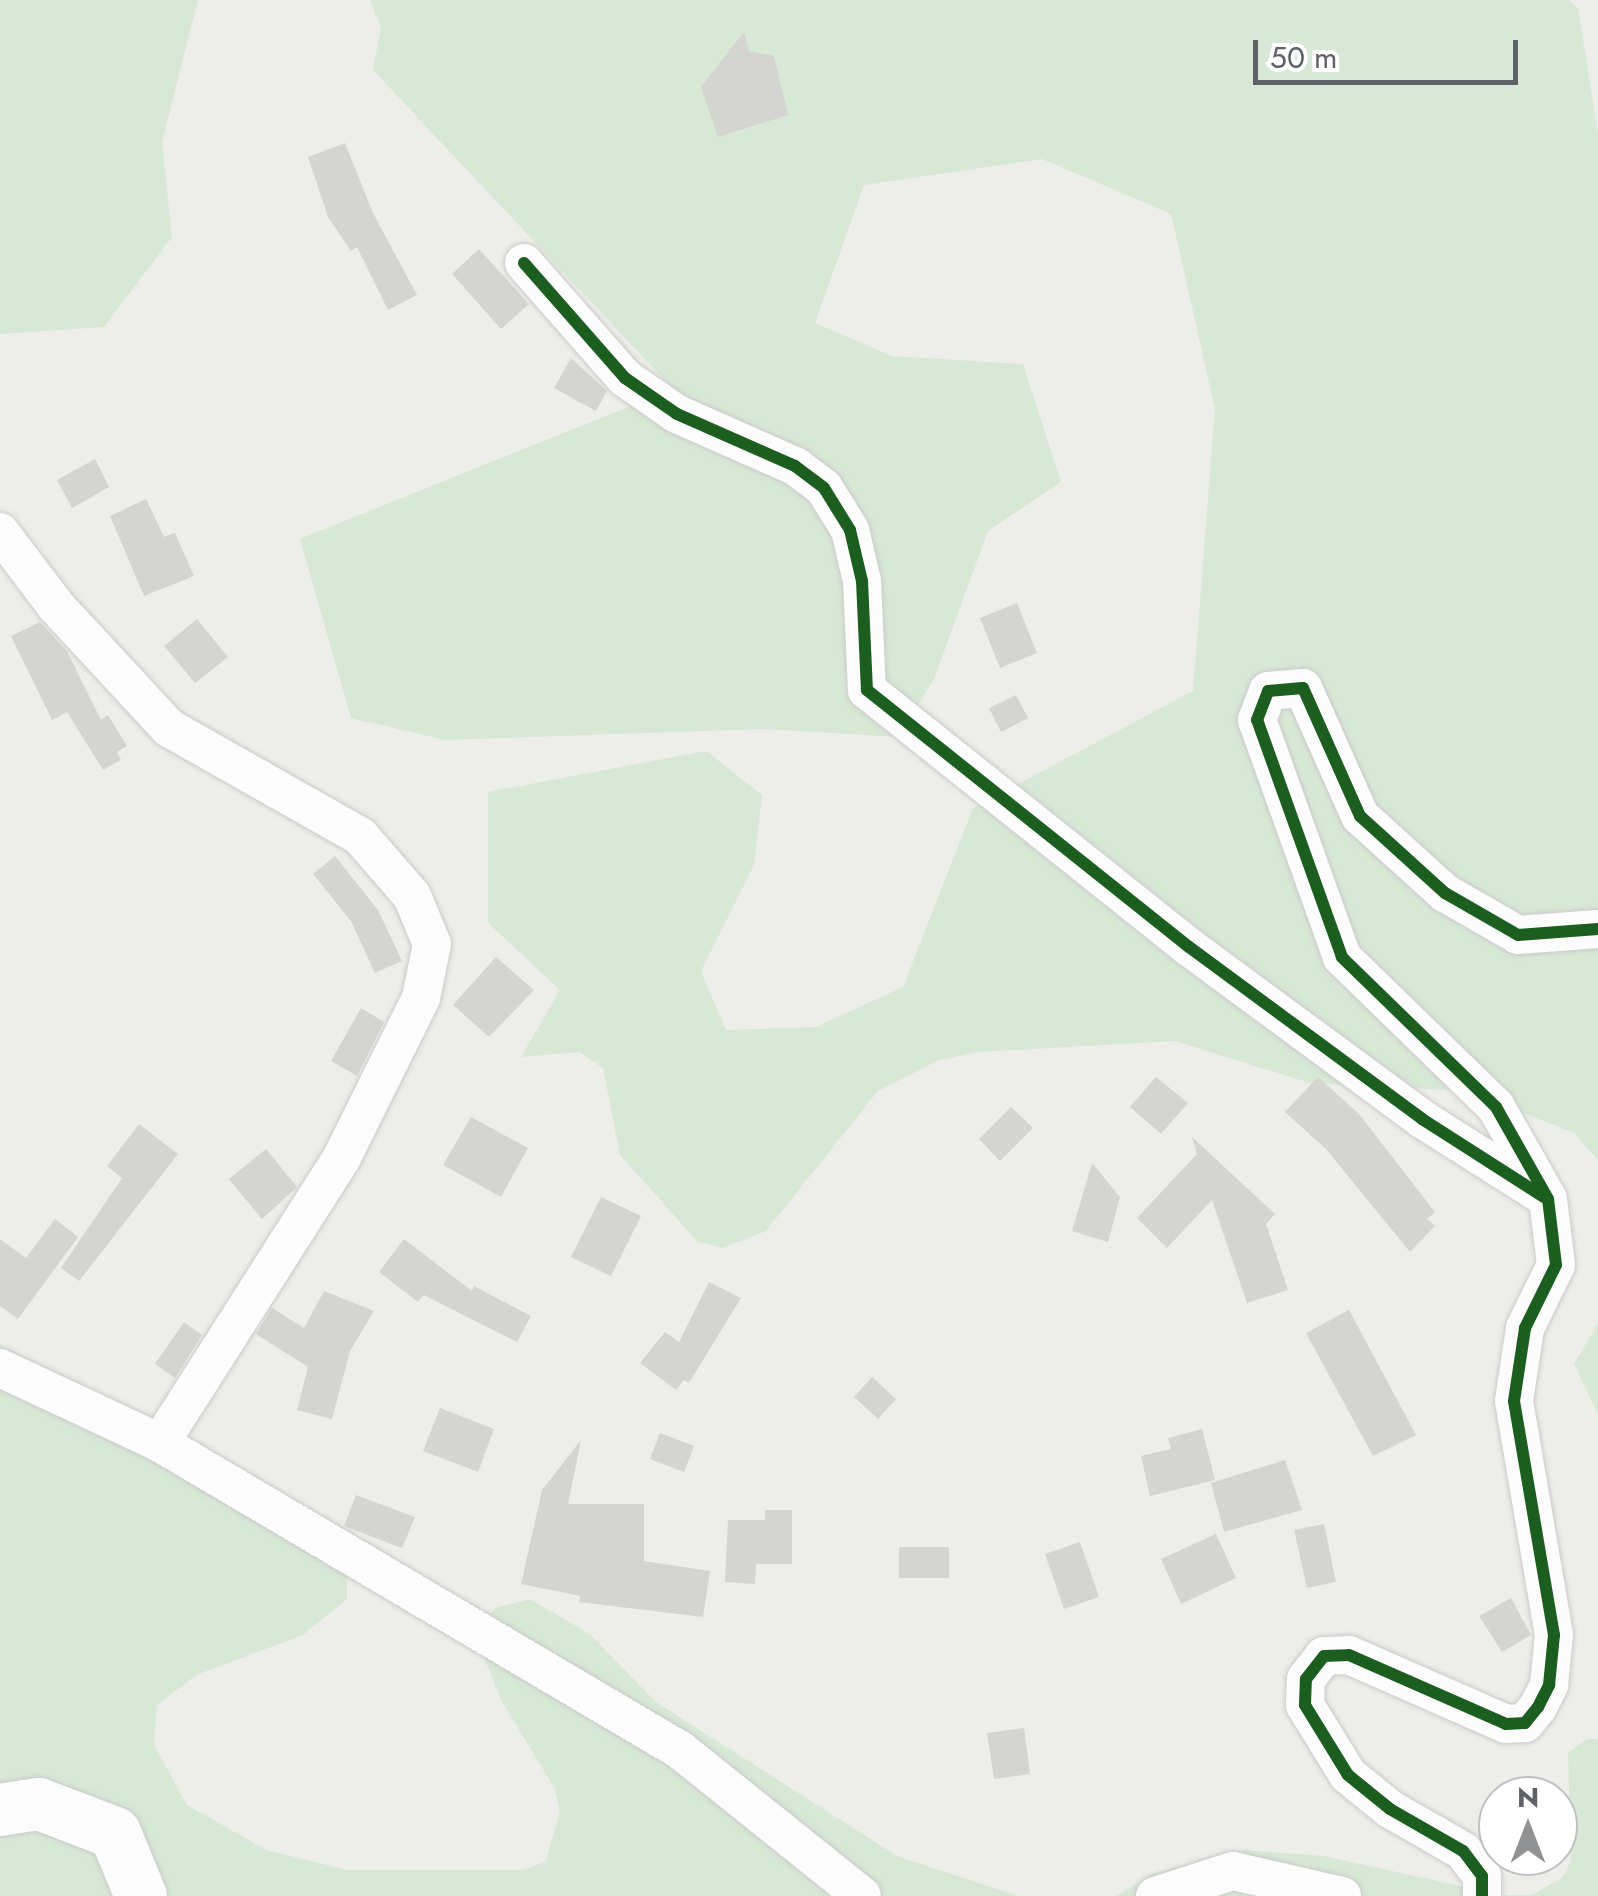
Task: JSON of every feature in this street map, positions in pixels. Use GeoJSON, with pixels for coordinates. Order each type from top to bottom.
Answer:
{"type":"FeatureCollection","features":[{"type":"Feature","properties":{"kind":"main road"},"geometry":{"type":"LineString","coordinates":[[0,1810],[39,1804],[115,1833],[140,1896]]}},
{"type":"Feature","properties":{"kind":"street"},"geometry":{"type":"LineString","coordinates":[[524,262],[625,378],[677,414],[795,466],[824,488],[850,530],[862,582],[866,690],[1189,948],[1422,1119],[1548,1200]]}},
{"type":"Feature","properties":{"kind":"street"},"geometry":{"type":"LineString","coordinates":[[0,532],[56,606],[169,728],[360,836],[412,896],[432,944],[421,998],[341,1159],[160,1442]]}},
{"type":"Feature","properties":{"kind":"street"},"geometry":{"type":"LineString","coordinates":[[1482,1896],[1482,1876],[1464,1851],[1390,1808],[1348,1775],[1305,1704],[1306,1679],[1324,1656],[1349,1654],[1506,1724],[1525,1723],[1538,1707],[1549,1684],[1554,1635],[1514,1402],[1525,1328],[1556,1265],[1548,1200],[1496,1106],[1342,957],[1257,720],[1268,691],[1303,688],[1360,816],[1445,893],[1518,935],[1598,929]]}},
{"type":"Feature","properties":{"kind":"street"},"geometry":{"type":"LineString","coordinates":[[0,1368],[160,1442],[680,1750],[862,1896]]}},
{"type":"Feature","properties":{"kind":"street"},"geometry":{"type":"LineString","coordinates":[[1154,1896],[1233,1871],[1342,1896]]}},
{"type":"Feature","properties":{"kind":"green space"},"geometry":{"type":"Polygon","coordinates":[[[0,0],[198,0],[162,143],[172,237],[104,327],[0,334],[0,0]]]}},
{"type":"Feature","properties":{"kind":"green space"},"geometry":{"type":"Polygon","coordinates":[[[370,0],[1569,0],[1578,8],[1598,134],[1598,1160],[1574,1133],[1467,1091],[1310,1083],[1175,1041],[978,1052],[939,1060],[878,1091],[766,1231],[723,1248],[698,1242],[620,1155],[603,1068],[580,1052],[521,1057],[560,990],[488,923],[488,792],[706,751],[762,795],[754,865],[701,971],[726,1030],[816,1027],[903,987],[973,808],[1193,691],[1215,409],[1171,214],[1042,159],[864,185],[815,323],[892,356],[1023,364],[1061,482],[988,531],[934,679],[898,737],[765,729],[445,740],[351,718],[300,539],[673,389],[373,70],[381,28],[370,0]]]}},
{"type":"Feature","properties":{"kind":"green space"},"geometry":{"type":"Polygon","coordinates":[[[1598,1324],[1598,1414],[1574,1364],[1598,1324]]]}},
{"type":"Feature","properties":{"kind":"green space"},"geometry":{"type":"Polygon","coordinates":[[[0,1344],[83,1387],[347,1554],[347,1599],[303,1635],[196,1675],[157,1705],[154,1745],[187,1805],[266,1850],[347,1870],[524,1870],[546,1861],[560,1811],[555,1789],[501,1700],[482,1652],[482,1624],[496,1608],[530,1599],[591,1635],[656,1702],[897,1856],[1018,1896],[0,1896],[0,1344]]]}},
{"type":"Feature","properties":{"kind":"green space"},"geometry":{"type":"Polygon","coordinates":[[[1587,1739],[1598,1739],[1598,1896],[1116,1896],[1155,1873],[1243,1850],[1324,1856],[1501,1895],[1532,1895],[1563,1876],[1578,1876],[1578,1776],[1569,1776],[1568,1753],[1587,1739]]]}},
{"type":"Feature","properties":{"kind":"building"},"geometry":{"type":"Polygon","coordinates":[[[744,32],[749,51],[774,56],[788,115],[718,137],[701,87],[744,32]]]}},
{"type":"Feature","properties":{"kind":"building"},"geometry":{"type":"Polygon","coordinates":[[[345,143],[373,213],[417,295],[388,310],[357,247],[351,251],[328,217],[308,157],[345,143]]]}},
{"type":"Feature","properties":{"kind":"building"},"geometry":{"type":"Polygon","coordinates":[[[479,249],[529,304],[501,329],[452,274],[479,249]]]}},
{"type":"Feature","properties":{"kind":"building"},"geometry":{"type":"Polygon","coordinates":[[[571,358],[607,391],[596,411],[554,388],[571,358]]]}},
{"type":"Feature","properties":{"kind":"building"},"geometry":{"type":"Polygon","coordinates":[[[95,459],[109,487],[72,508],[57,480],[95,459]]]}},
{"type":"Feature","properties":{"kind":"building"},"geometry":{"type":"Polygon","coordinates":[[[146,499],[164,537],[175,533],[194,576],[144,596],[110,516],[146,499]]]}},
{"type":"Feature","properties":{"kind":"building"},"geometry":{"type":"Polygon","coordinates":[[[1017,603],[1037,653],[1000,668],[980,618],[1017,603]]]}},
{"type":"Feature","properties":{"kind":"building"},"geometry":{"type":"Polygon","coordinates":[[[197,619],[228,657],[195,683],[164,646],[197,619]]]}},
{"type":"Feature","properties":{"kind":"building"},"geometry":{"type":"Polygon","coordinates":[[[40,622],[67,651],[101,720],[108,715],[127,746],[117,752],[121,760],[103,770],[67,712],[52,720],[11,636],[40,622]]]}},
{"type":"Feature","properties":{"kind":"building"},"geometry":{"type":"Polygon","coordinates":[[[1016,695],[1028,718],[1001,732],[989,708],[1016,695]]]}},
{"type":"Feature","properties":{"kind":"building"},"geometry":{"type":"Polygon","coordinates":[[[335,856],[378,910],[402,961],[375,973],[351,921],[313,874],[335,856]]]}},
{"type":"Feature","properties":{"kind":"building"},"geometry":{"type":"Polygon","coordinates":[[[496,957],[534,990],[489,1037],[453,1005],[496,957]]]}},
{"type":"Feature","properties":{"kind":"building"},"geometry":{"type":"Polygon","coordinates":[[[361,1008],[384,1022],[357,1076],[331,1061],[361,1008]]]}},
{"type":"Feature","properties":{"kind":"building"},"geometry":{"type":"Polygon","coordinates":[[[1156,1077],[1188,1103],[1161,1134],[1130,1107],[1156,1077]]]}},
{"type":"Feature","properties":{"kind":"building"},"geometry":{"type":"Polygon","coordinates":[[[1318,1077],[1359,1114],[1435,1212],[1427,1219],[1435,1226],[1410,1252],[1326,1149],[1285,1112],[1318,1077]]]}},
{"type":"Feature","properties":{"kind":"building"},"geometry":{"type":"Polygon","coordinates":[[[1011,1107],[1033,1128],[1000,1161],[979,1139],[1011,1107]]]}},
{"type":"Feature","properties":{"kind":"building"},"geometry":{"type":"Polygon","coordinates":[[[471,1117],[528,1148],[501,1197],[443,1165],[471,1117]]]}},
{"type":"Feature","properties":{"kind":"building"},"geometry":{"type":"Polygon","coordinates":[[[139,1124],[178,1154],[79,1281],[61,1268],[122,1178],[107,1166],[139,1124]]]}},
{"type":"Feature","properties":{"kind":"building"},"geometry":{"type":"Polygon","coordinates":[[[1192,1137],[1275,1214],[1266,1224],[1288,1290],[1247,1303],[1212,1200],[1167,1248],[1137,1218],[1197,1154],[1192,1137]]]}},
{"type":"Feature","properties":{"kind":"building"},"geometry":{"type":"Polygon","coordinates":[[[266,1149],[297,1187],[262,1219],[229,1179],[266,1149]]]}},
{"type":"Feature","properties":{"kind":"building"},"geometry":{"type":"Polygon","coordinates":[[[1092,1163],[1120,1197],[1108,1242],[1072,1231],[1092,1163]]]}},
{"type":"Feature","properties":{"kind":"building"},"geometry":{"type":"Polygon","coordinates":[[[601,1197],[641,1216],[611,1276],[571,1257],[601,1197]]]}},
{"type":"Feature","properties":{"kind":"building"},"geometry":{"type":"Polygon","coordinates":[[[55,1219],[78,1237],[18,1319],[0,1306],[0,1239],[26,1258],[55,1219]]]}},
{"type":"Feature","properties":{"kind":"building"},"geometry":{"type":"Polygon","coordinates":[[[404,1239],[472,1291],[474,1286],[531,1316],[517,1342],[424,1295],[418,1302],[379,1272],[404,1239]]]}},
{"type":"Feature","properties":{"kind":"building"},"geometry":{"type":"Polygon","coordinates":[[[709,1282],[741,1298],[689,1383],[684,1380],[676,1390],[640,1363],[665,1332],[679,1342],[709,1282]]]}},
{"type":"Feature","properties":{"kind":"building"},"geometry":{"type":"Polygon","coordinates":[[[324,1291],[374,1311],[350,1351],[332,1419],[297,1410],[308,1367],[256,1334],[272,1308],[304,1328],[324,1291]]]}},
{"type":"Feature","properties":{"kind":"building"},"geometry":{"type":"Polygon","coordinates":[[[1349,1310],[1416,1435],[1373,1456],[1306,1333],[1349,1310]]]}},
{"type":"Feature","properties":{"kind":"building"},"geometry":{"type":"Polygon","coordinates":[[[184,1322],[202,1335],[175,1378],[155,1364],[184,1322]]]}},
{"type":"Feature","properties":{"kind":"building"},"geometry":{"type":"Polygon","coordinates":[[[872,1377],[896,1399],[878,1419],[854,1397],[872,1377]]]}},
{"type":"Feature","properties":{"kind":"building"},"geometry":{"type":"Polygon","coordinates":[[[440,1408],[494,1429],[478,1472],[423,1451],[440,1408]]]}},
{"type":"Feature","properties":{"kind":"building"},"geometry":{"type":"Polygon","coordinates":[[[1202,1429],[1215,1480],[1150,1496],[1141,1456],[1171,1449],[1168,1438],[1202,1429]]]}},
{"type":"Feature","properties":{"kind":"building"},"geometry":{"type":"Polygon","coordinates":[[[660,1433],[694,1446],[684,1472],[650,1459],[660,1433]]]}},
{"type":"Feature","properties":{"kind":"building"},"geometry":{"type":"Polygon","coordinates":[[[581,1440],[568,1504],[644,1504],[644,1561],[710,1571],[703,1617],[579,1602],[580,1596],[521,1584],[542,1490],[581,1440]]]}},
{"type":"Feature","properties":{"kind":"building"},"geometry":{"type":"Polygon","coordinates":[[[1285,1460],[1302,1510],[1224,1532],[1211,1483],[1285,1460]]]}},
{"type":"Feature","properties":{"kind":"building"},"geometry":{"type":"Polygon","coordinates":[[[356,1495],[415,1517],[402,1548],[344,1526],[356,1495]]]}},
{"type":"Feature","properties":{"kind":"building"},"geometry":{"type":"Polygon","coordinates":[[[765,1510],[792,1510],[792,1564],[756,1564],[755,1584],[725,1582],[728,1520],[765,1520],[765,1510]]]}},
{"type":"Feature","properties":{"kind":"building"},"geometry":{"type":"Polygon","coordinates":[[[1324,1524],[1336,1582],[1307,1588],[1294,1530],[1324,1524]]]}},
{"type":"Feature","properties":{"kind":"building"},"geometry":{"type":"Polygon","coordinates":[[[1216,1534],[1236,1578],[1181,1604],[1161,1559],[1216,1534]]]}},
{"type":"Feature","properties":{"kind":"building"},"geometry":{"type":"Polygon","coordinates":[[[1080,1542],[1099,1597],[1064,1609],[1045,1554],[1080,1542]]]}},
{"type":"Feature","properties":{"kind":"building"},"geometry":{"type":"Polygon","coordinates":[[[899,1547],[949,1547],[949,1578],[899,1578],[899,1547]]]}},
{"type":"Feature","properties":{"kind":"building"},"geometry":{"type":"Polygon","coordinates":[[[1511,1598],[1531,1635],[1502,1652],[1479,1616],[1511,1598]]]}},
{"type":"Feature","properties":{"kind":"building"},"geometry":{"type":"Polygon","coordinates":[[[1024,1728],[1030,1774],[994,1779],[987,1733],[1024,1728]]]}},
{"type":"Feature","properties":{"kind":"cycle path"},"geometry":{"type":"LineString","coordinates":[[524,263],[625,378],[677,414],[795,466],[824,488],[850,530],[862,581],[867,690],[1189,947],[1422,1119],[1544,1197]]}},
{"type":"Feature","properties":{"kind":"cycle path"},"geometry":{"type":"LineString","coordinates":[[1482,1896],[1482,1876],[1463,1851],[1390,1809],[1348,1775],[1305,1705],[1306,1679],[1324,1656],[1349,1655],[1506,1724],[1525,1723],[1538,1707],[1549,1685],[1554,1635],[1514,1401],[1525,1328],[1556,1265],[1548,1199],[1496,1107],[1342,957],[1257,720],[1268,691],[1303,688],[1360,816],[1445,893],[1518,935],[1598,929]]}}]}
